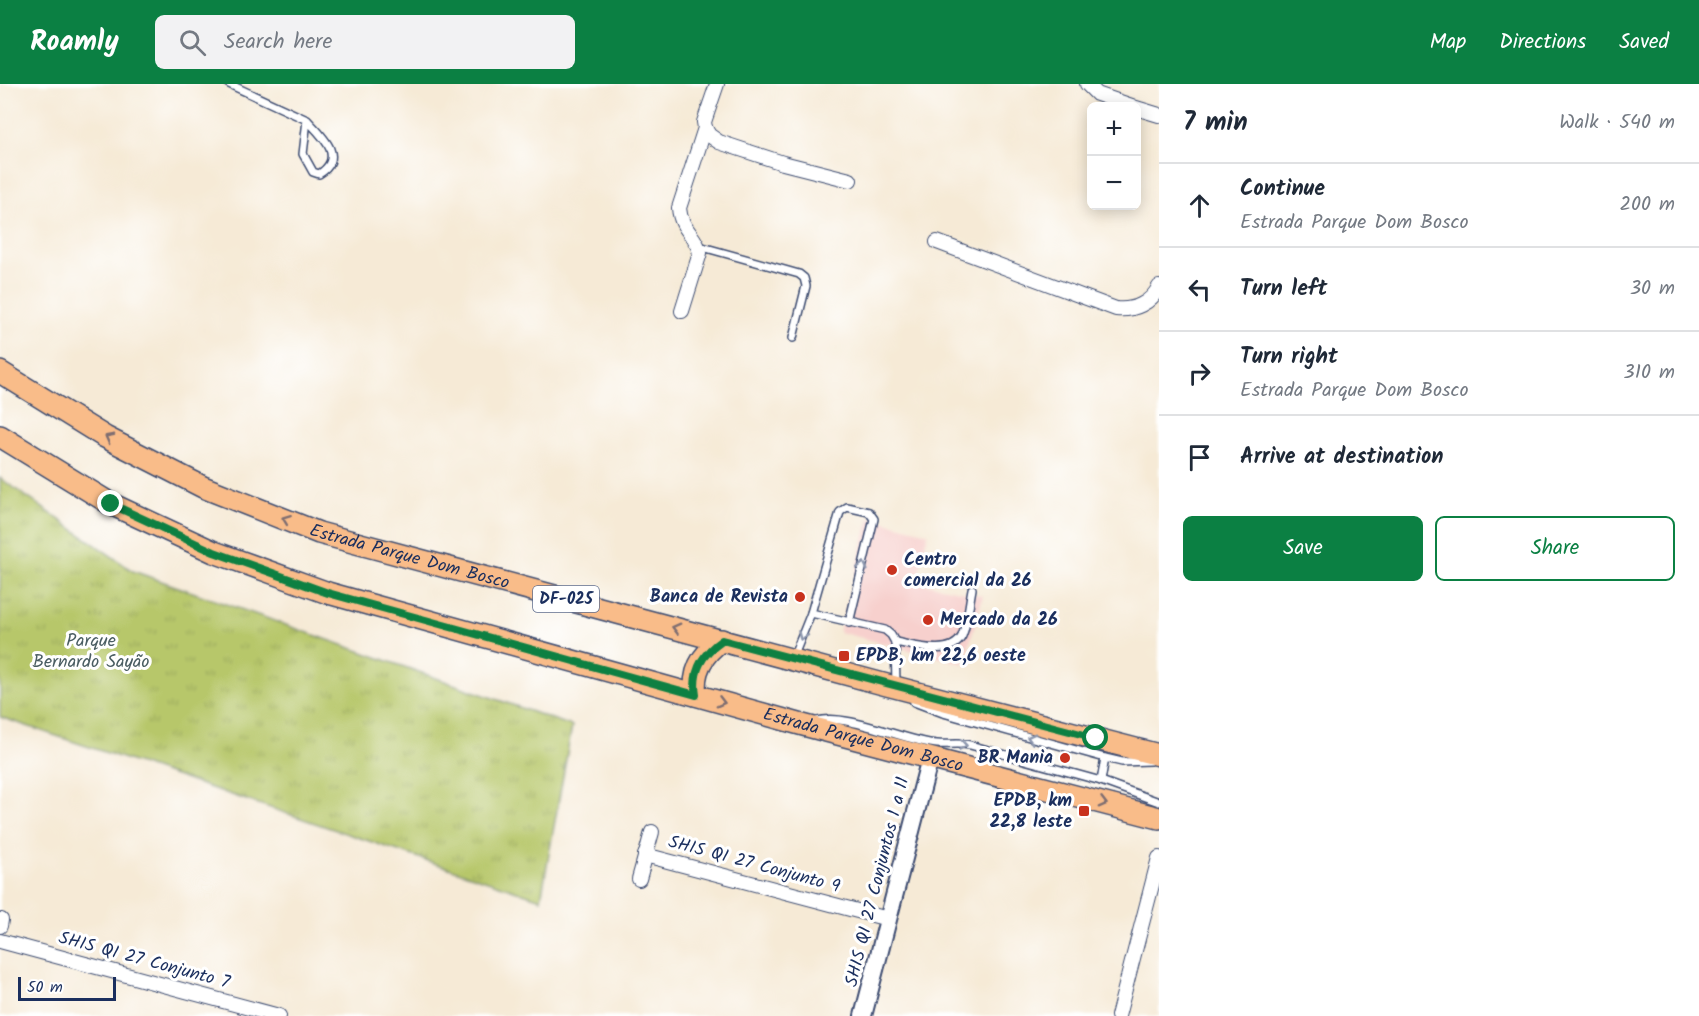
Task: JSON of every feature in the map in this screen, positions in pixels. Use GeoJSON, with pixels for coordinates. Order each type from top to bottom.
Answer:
{"type":"FeatureCollection","features":[{"type":"Feature","properties":{"kind":"main road","name":"Estrada Parque Dom Bosco"},"geometry":{"type":"LineString","coordinates":[[0,372],[105,436],[203,487],[319,532],[1159,755]]}},
{"type":"Feature","properties":{"kind":"main road","name":"Estrada Parque Dom Bosco"},"geometry":{"type":"LineString","coordinates":[[0,436],[111,504],[214,552],[328,593],[803,724],[1159,818]]}},
{"type":"Feature","properties":{"kind":"main road"},"geometry":{"type":"LineString","coordinates":[[696,695],[694,682],[697,669],[711,648],[722,640]]}},
{"type":"Feature","properties":{"kind":"street"},"geometry":{"type":"LineString","coordinates":[[717,84],[704,122],[709,135],[719,142],[783,163],[850,180]]}},
{"type":"Feature","properties":{"kind":"street"},"geometry":{"type":"LineString","coordinates":[[1087,84],[1097,94],[1120,102]]}},
{"type":"Feature","properties":{"kind":"street"},"geometry":{"type":"LineString","coordinates":[[1141,109],[1159,115]]}},
{"type":"Feature","properties":{"kind":"street"},"geometry":{"type":"LineString","coordinates":[[682,311],[700,253],[699,246],[680,220],[679,208],[705,128]]}},
{"type":"Feature","properties":{"kind":"street"},"geometry":{"type":"LineString","coordinates":[[937,242],[1116,309],[1136,307],[1158,289]]}},
{"type":"Feature","properties":{"kind":"street","name":"SHIS QI 27 Conjuntos 1 a 11"},"geometry":{"type":"LineString","coordinates":[[863,1016],[930,758]]}},
{"type":"Feature","properties":{"kind":"street"},"geometry":{"type":"LineString","coordinates":[[639,879],[652,831]]}},
{"type":"Feature","properties":{"kind":"street","name":"SHIS QI 27 Conjunto 9"},"geometry":{"type":"LineString","coordinates":[[645,855],[888,919]]}},
{"type":"Feature","properties":{"kind":"street"},"geometry":{"type":"LineString","coordinates":[[1118,1016],[1159,858]]}},
{"type":"Feature","properties":{"kind":"street","name":"SHIS QI 27 Conjunto 7"},"geometry":{"type":"LineString","coordinates":[[0,941],[279,1016]]}},
{"type":"Feature","properties":{"kind":"lane"},"geometry":{"type":"LineString","coordinates":[[229,84],[307,120],[327,142],[332,152],[327,170],[320,174],[313,172],[303,154],[307,120]]}},
{"type":"Feature","properties":{"kind":"lane"},"geometry":{"type":"LineString","coordinates":[[699,246],[799,274],[804,278],[807,286],[793,338]]}},
{"type":"Feature","properties":{"kind":"lane"},"geometry":{"type":"LineString","coordinates":[[792,659],[811,614],[840,512],[847,507],[869,512],[874,519],[849,623]]}},
{"type":"Feature","properties":{"kind":"lane"},"geometry":{"type":"LineString","coordinates":[[895,642],[933,648],[945,648],[956,644],[962,636],[972,589]]}},
{"type":"Feature","properties":{"kind":"lane"},"geometry":{"type":"LineString","coordinates":[[811,614],[885,630],[891,635],[895,642],[890,685],[902,697],[943,713],[1105,758],[1122,762],[1159,761]]}},
{"type":"Feature","properties":{"kind":"lane"},"geometry":{"type":"LineString","coordinates":[[803,724],[820,720],[835,720],[936,744],[970,745],[1101,781],[1159,802]]}},
{"type":"Feature","properties":{"kind":"lane"},"geometry":{"type":"LineString","coordinates":[[1101,781],[1105,758]]}},
{"type":"Feature","properties":{"kind":"shaded area"},"geometry":{"type":"Polygon","coordinates":[[[870,518],[928,533],[917,582],[983,596],[964,664],[839,632],[870,518]]]}},
{"type":"Feature","properties":{"kind":"green space","name":"Parque Bernardo Sayão"},"geometry":{"type":"Polygon","coordinates":[[[0,478],[133,571],[572,726],[541,899],[0,717],[0,478]]]}},
{"type":"Feature","properties":{"kind":"place","name":"Centro comercial da 26"},"geometry":{"type":"Point","coordinates":[892,570]}},
{"type":"Feature","properties":{"kind":"place","name":"Banca de Revista"},"geometry":{"type":"Point","coordinates":[800,597]}},
{"type":"Feature","properties":{"kind":"place","name":"Mercado da 26"},"geometry":{"type":"Point","coordinates":[928,620]}},
{"type":"Feature","properties":{"kind":"place","name":"EPDB, km 22,6 oeste"},"geometry":{"type":"Point","coordinates":[844,656]}},
{"type":"Feature","properties":{"kind":"place","name":"BR Mania"},"geometry":{"type":"Point","coordinates":[1065,758]}},
{"type":"Feature","properties":{"kind":"place","name":"EPDB, km 22,8 leste"},"geometry":{"type":"Point","coordinates":[1084,811]}},
{"type":"Feature","properties":{"kind":"route"},"geometry":{"type":"LineString","coordinates":[[111,504],[214,552],[328,593],[696,695],[694,682],[697,669],[703,657],[722,640],[1096,738]]}}]}
